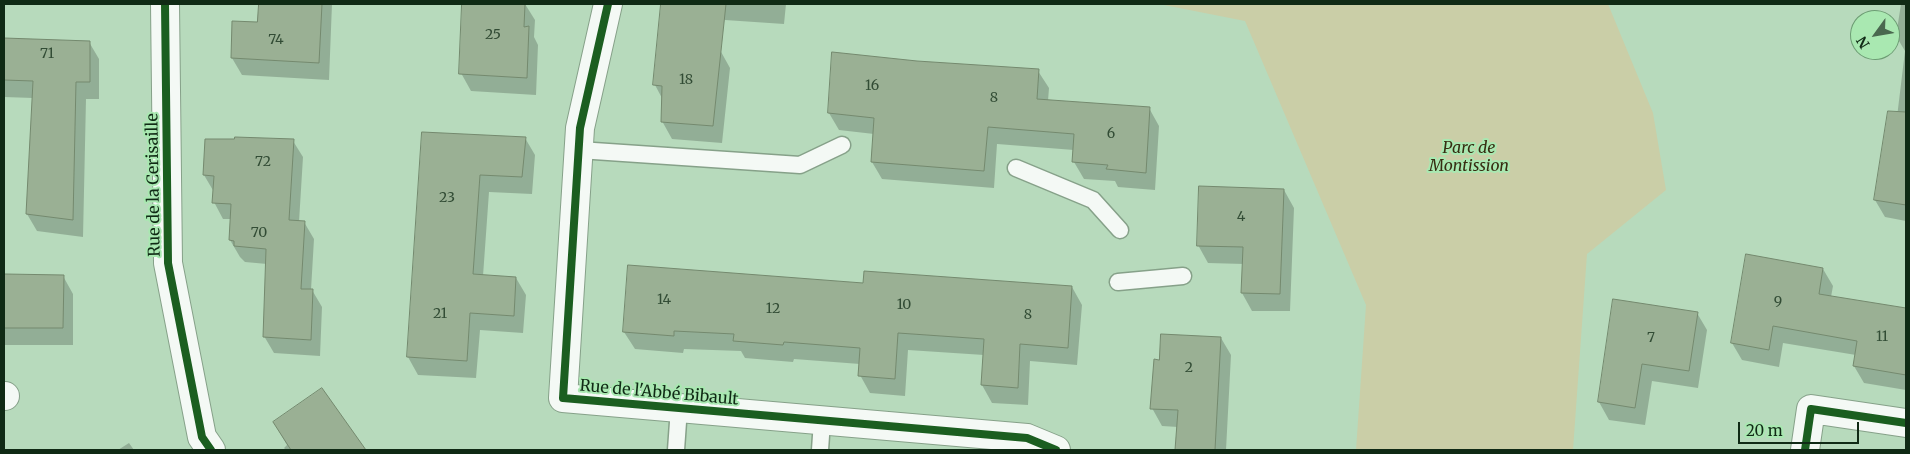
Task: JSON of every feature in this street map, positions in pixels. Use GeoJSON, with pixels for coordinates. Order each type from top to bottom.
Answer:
{"type":"FeatureCollection","features":[{"type":"Feature","properties":{"kind":"street","name":"Rue de la Cerisaille"},"geometry":{"type":"LineString","coordinates":[[165,4],[168,263],[202,437],[211,450]]}},
{"type":"Feature","properties":{"kind":"street","name":"Rue de l'Abbé Bibault"},"geometry":{"type":"LineString","coordinates":[[608,4],[580,128],[563,398],[822,421],[976,442],[1027,438],[1056,450]]}},
{"type":"Feature","properties":{"kind":"street"},"geometry":{"type":"LineString","coordinates":[[1805,450],[1811,409],[1906,422]]}},
{"type":"Feature","properties":{"kind":"lane"},"geometry":{"type":"LineString","coordinates":[[579,150],[800,165],[842,145]]}},
{"type":"Feature","properties":{"kind":"lane"},"geometry":{"type":"LineString","coordinates":[[1016,168],[1093,200],[1120,230]]}},
{"type":"Feature","properties":{"kind":"lane"},"geometry":{"type":"LineString","coordinates":[[1118,282],[1183,276]]}},
{"type":"Feature","properties":{"kind":"lane"},"geometry":{"type":"LineString","coordinates":[[676,450],[679,408]]}},
{"type":"Feature","properties":{"kind":"lane"},"geometry":{"type":"LineString","coordinates":[[820,450],[822,421]]}},
{"type":"Feature","properties":{"kind":"green space","name":"Parc de Montission"},"geometry":{"type":"Polygon","coordinates":[[[1159,4],[1608,4],[1653,113],[1666,190],[1587,254],[1573,450],[1356,450],[1366,305],[1245,21],[1159,4]]]}},
{"type":"Feature","properties":{"kind":"building"},"geometry":{"type":"Polygon","coordinates":[[[259,4],[322,4],[319,63],[231,58],[232,21],[257,22],[259,4]]]}},
{"type":"Feature","properties":{"kind":"building"},"geometry":{"type":"Polygon","coordinates":[[[462,4],[525,4],[524,27],[529,26],[527,78],[459,74],[462,4]]]}},
{"type":"Feature","properties":{"kind":"building"},"geometry":{"type":"Polygon","coordinates":[[[661,4],[726,4],[713,126],[661,122],[662,86],[653,85],[661,4]]]}},
{"type":"Feature","properties":{"kind":"building"},"geometry":{"type":"Polygon","coordinates":[[[4,38],[90,41],[90,82],[76,82],[73,220],[26,214],[33,81],[4,80],[4,38]]]}},
{"type":"Feature","properties":{"kind":"building"},"geometry":{"type":"Polygon","coordinates":[[[832,52],[917,61],[1039,69],[1037,99],[1150,107],[1146,173],[1106,169],[1108,165],[1072,162],[1074,134],[988,127],[984,171],[871,162],[874,118],[828,113],[832,52]]]}},
{"type":"Feature","properties":{"kind":"building"},"geometry":{"type":"Polygon","coordinates":[[[1888,111],[1906,112],[1906,205],[1874,200],[1888,111]]]}},
{"type":"Feature","properties":{"kind":"building"},"geometry":{"type":"Polygon","coordinates":[[[422,132],[526,137],[522,177],[480,175],[473,274],[516,277],[514,316],[470,313],[467,361],[407,357],[422,132]]]}},
{"type":"Feature","properties":{"kind":"building"},"geometry":{"type":"Polygon","coordinates":[[[235,137],[294,139],[289,220],[305,221],[301,289],[313,289],[311,340],[263,337],[266,249],[234,246],[234,241],[229,240],[231,204],[212,203],[214,176],[203,175],[205,139],[234,139],[235,137]]]}},
{"type":"Feature","properties":{"kind":"building"},"geometry":{"type":"Polygon","coordinates":[[[1199,186],[1284,189],[1280,294],[1241,293],[1243,247],[1197,246],[1199,186]]]}},
{"type":"Feature","properties":{"kind":"building"},"geometry":{"type":"Polygon","coordinates":[[[1746,254],[1823,268],[1819,294],[1906,308],[1906,375],[1853,366],[1857,341],[1773,326],[1769,350],[1731,343],[1746,254]]]}},
{"type":"Feature","properties":{"kind":"building"},"geometry":{"type":"Polygon","coordinates":[[[628,265],[863,283],[864,271],[1072,286],[1068,348],[1020,344],[1018,388],[981,385],[984,339],[898,333],[895,379],[858,376],[860,348],[784,342],[783,345],[733,341],[734,334],[674,331],[674,336],[623,332],[628,265]]]}},
{"type":"Feature","properties":{"kind":"building"},"geometry":{"type":"Polygon","coordinates":[[[4,274],[64,275],[63,328],[4,328],[4,274]]]}},
{"type":"Feature","properties":{"kind":"building"},"geometry":{"type":"Polygon","coordinates":[[[1613,299],[1698,312],[1689,371],[1642,364],[1635,408],[1598,402],[1613,299]]]}},
{"type":"Feature","properties":{"kind":"building"},"geometry":{"type":"Polygon","coordinates":[[[1161,334],[1221,337],[1215,450],[1175,450],[1178,410],[1150,409],[1154,359],[1159,360],[1161,334]]]}},
{"type":"Feature","properties":{"kind":"building"},"geometry":{"type":"Polygon","coordinates":[[[322,388],[366,450],[291,450],[273,422],[322,388]]]}},
{"type":"Feature","properties":{"kind":"cycle path"},"geometry":{"type":"LineString","coordinates":[[165,4],[168,263],[202,437],[211,450]]}},
{"type":"Feature","properties":{"kind":"cycle path"},"geometry":{"type":"LineString","coordinates":[[608,4],[580,128],[563,398],[1027,438],[1056,450]]}},
{"type":"Feature","properties":{"kind":"cycle path"},"geometry":{"type":"LineString","coordinates":[[1805,450],[1811,409],[1906,423]]}}]}
